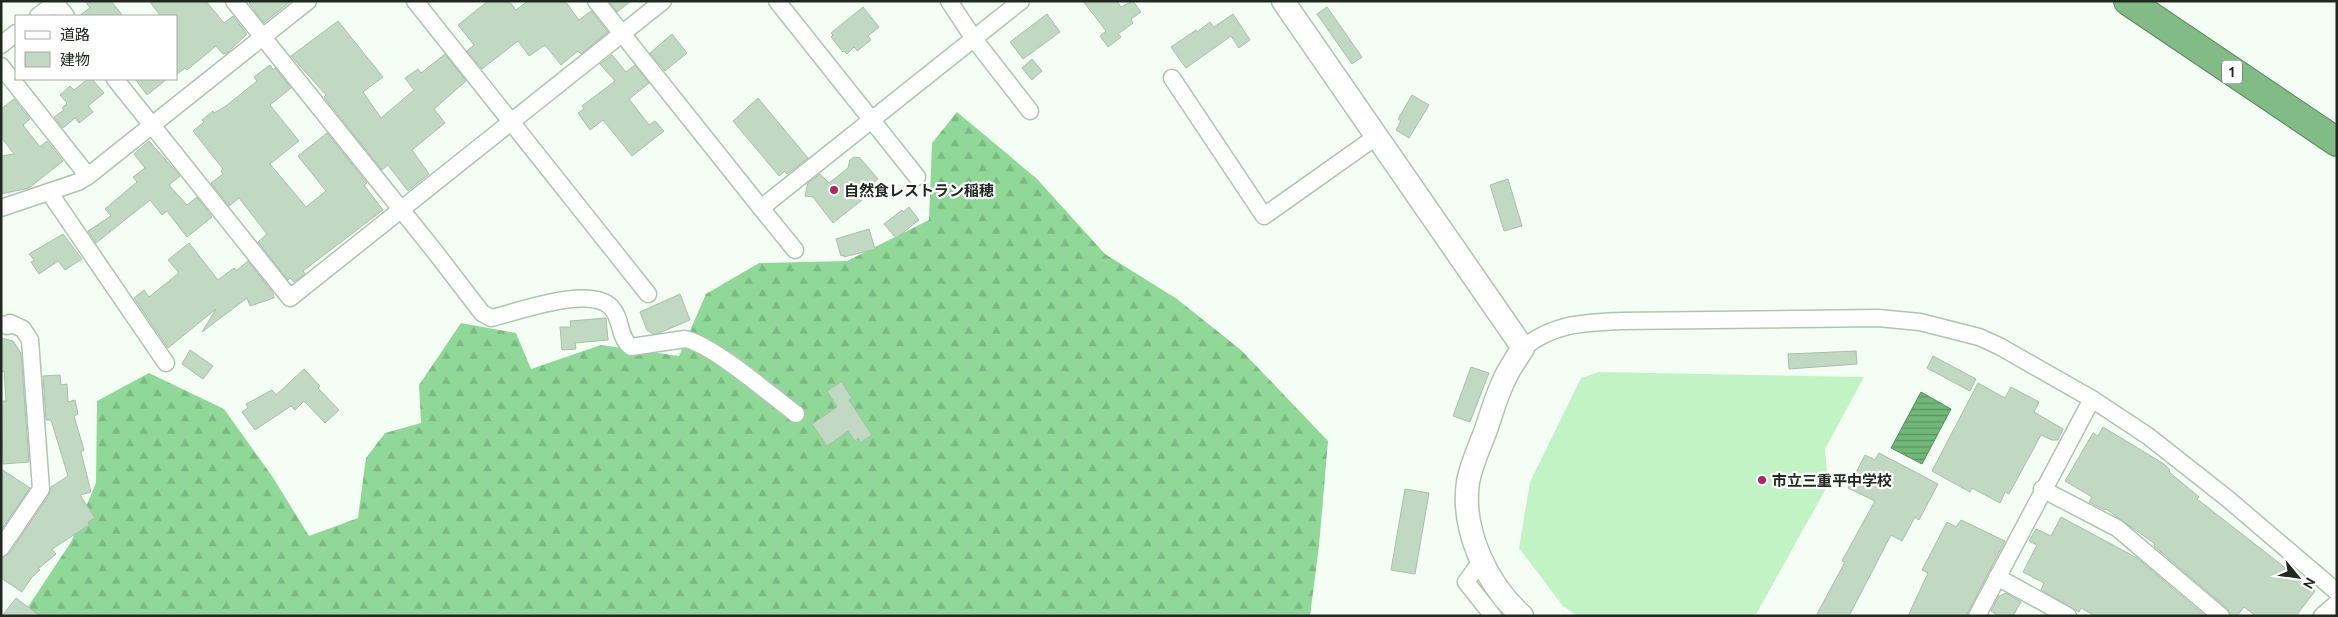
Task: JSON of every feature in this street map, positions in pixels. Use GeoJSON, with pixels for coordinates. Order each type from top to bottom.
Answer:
{"type":"FeatureCollection","features":[{"type":"Feature","properties":{"kind":"highway","name":"1"},"geometry":{"type":"LineString","coordinates":[[2128,1],[2337,142]]}},
{"type":"Feature","properties":{"kind":"street"},"geometry":{"type":"LineString","coordinates":[[234,1],[486,316],[491,318],[580,298],[605,301],[613,310],[624,340],[631,347],[643,347],[685,339],[692,340],[709,350],[796,414]]}},
{"type":"Feature","properties":{"kind":"street"},"geometry":{"type":"LineString","coordinates":[[1,208],[78,182],[88,176],[308,1]]}},
{"type":"Feature","properties":{"kind":"street"},"geometry":{"type":"LineString","coordinates":[[415,1],[648,294]]}},
{"type":"Feature","properties":{"kind":"street"},"geometry":{"type":"LineString","coordinates":[[596,1],[795,250]]}},
{"type":"Feature","properties":{"kind":"street"},"geometry":{"type":"LineString","coordinates":[[116,80],[290,298],[664,1]]}},
{"type":"Feature","properties":{"kind":"street"},"geometry":{"type":"LineString","coordinates":[[777,1],[917,176]]}},
{"type":"Feature","properties":{"kind":"street"},"geometry":{"type":"LineString","coordinates":[[949,1],[974,39],[1030,111]]}},
{"type":"Feature","properties":{"kind":"street"},"geometry":{"type":"LineString","coordinates":[[760,208],[1021,1]]}},
{"type":"Feature","properties":{"kind":"street"},"geometry":{"type":"LineString","coordinates":[[1282,1],[1523,348]]}},
{"type":"Feature","properties":{"kind":"street"},"geometry":{"type":"LineString","coordinates":[[39,15],[56,2],[65,15]]}},
{"type":"Feature","properties":{"kind":"street"},"geometry":{"type":"LineString","coordinates":[[1,45],[15,35]]}},
{"type":"Feature","properties":{"kind":"street"},"geometry":{"type":"LineString","coordinates":[[1,66],[88,176]]}},
{"type":"Feature","properties":{"kind":"street"},"geometry":{"type":"LineString","coordinates":[[1172,78],[1264,216],[1376,136]]}},
{"type":"Feature","properties":{"kind":"street"},"geometry":{"type":"LineString","coordinates":[[49,192],[166,363]]}},
{"type":"Feature","properties":{"kind":"street"},"geometry":{"type":"LineString","coordinates":[[1522,616],[1502,595],[1482,560],[1469,517],[1468,483],[1505,378],[1523,348],[1538,336],[1559,328],[1581,323],[1878,318],[1920,322],[1964,332],[1999,346],[2092,399],[2148,436],[2199,476],[2337,592]]}},
{"type":"Feature","properties":{"kind":"street"},"geometry":{"type":"LineString","coordinates":[[1,324],[7,326],[10,323],[23,329],[30,340],[41,489],[1,548]]}},
{"type":"Feature","properties":{"kind":"street"},"geometry":{"type":"LineString","coordinates":[[1977,616],[2042,490],[2092,399]]}},
{"type":"Feature","properties":{"kind":"street"},"geometry":{"type":"LineString","coordinates":[[2042,490],[2116,528],[2221,616]]}},
{"type":"Feature","properties":{"kind":"street"},"geometry":{"type":"LineString","coordinates":[[1482,560],[1466,582],[1493,616]]}},
{"type":"Feature","properties":{"kind":"street"},"geometry":{"type":"LineString","coordinates":[[1997,577],[2068,616]]}},
{"type":"Feature","properties":{"kind":"street"},"geometry":{"type":"LineString","coordinates":[[2322,616],[2337,603]]}},
{"type":"Feature","properties":{"kind":"shaded area"},"geometry":{"type":"Polygon","coordinates":[[[1599,372],[1864,377],[1825,449],[1828,485],[1755,616],[1577,616],[1563,606],[1519,548],[1530,482],[1581,378],[1599,372]]]}},
{"type":"Feature","properties":{"kind":"shaded area"},"geometry":{"type":"Polygon","coordinates":[[[1921,392],[1951,409],[1922,464],[1891,448],[1921,392]]]}},
{"type":"Feature","properties":{"kind":"green space"},"geometry":{"type":"Polygon","coordinates":[[[957,112],[1037,179],[1105,254],[1177,299],[1241,350],[1328,441],[1319,546],[1310,616],[22,616],[71,542],[96,483],[97,401],[149,373],[224,409],[272,476],[309,536],[358,518],[366,458],[385,433],[421,423],[419,385],[461,323],[516,333],[531,369],[601,345],[679,356],[706,294],[759,263],[847,261],[929,220],[932,143],[957,112]]]}},
{"type":"Feature","properties":{"kind":"building"},"geometry":{"type":"Polygon","coordinates":[[[85,1],[111,1],[122,15],[80,15],[90,8],[85,1]]]}},
{"type":"Feature","properties":{"kind":"building"},"geometry":{"type":"Polygon","coordinates":[[[149,1],[206,1],[224,23],[233,16],[247,34],[227,53],[223,54],[216,46],[187,70],[185,68],[178,73],[178,15],[160,15],[149,1]]]}},
{"type":"Feature","properties":{"kind":"building"},"geometry":{"type":"Polygon","coordinates":[[[252,1],[291,1],[264,23],[249,3],[252,1]]]}},
{"type":"Feature","properties":{"kind":"building"},"geometry":{"type":"Polygon","coordinates":[[[488,1],[509,1],[516,10],[528,1],[565,1],[579,20],[591,11],[608,32],[581,54],[578,51],[561,65],[545,45],[529,56],[518,41],[482,69],[467,51],[474,45],[458,25],[488,1]]]}},
{"type":"Feature","properties":{"kind":"building"},"geometry":{"type":"Polygon","coordinates":[[[609,1],[631,1],[617,12],[609,1]]]}},
{"type":"Feature","properties":{"kind":"building"},"geometry":{"type":"Polygon","coordinates":[[[1083,1],[1117,1],[1121,7],[1133,1],[1141,12],[1131,19],[1133,23],[1118,34],[1121,37],[1108,47],[1100,36],[1106,31],[1083,1]]]}},
{"type":"Feature","properties":{"kind":"building"},"geometry":{"type":"Polygon","coordinates":[[[863,7],[879,27],[868,36],[871,40],[857,51],[854,47],[847,54],[843,52],[831,37],[833,35],[831,33],[863,7]]]}},
{"type":"Feature","properties":{"kind":"building"},"geometry":{"type":"Polygon","coordinates":[[[1327,7],[1362,57],[1352,64],[1317,14],[1327,7]]]}},
{"type":"Feature","properties":{"kind":"building"},"geometry":{"type":"Polygon","coordinates":[[[1047,14],[1060,32],[1023,59],[1010,42],[1047,14]]]}},
{"type":"Feature","properties":{"kind":"building"},"geometry":{"type":"Polygon","coordinates":[[[1233,14],[1250,40],[1239,48],[1231,36],[1186,68],[1171,47],[1210,22],[1214,27],[1233,14]]]}},
{"type":"Feature","properties":{"kind":"building"},"geometry":{"type":"Polygon","coordinates":[[[338,21],[383,77],[363,92],[381,118],[414,90],[405,78],[418,69],[421,73],[445,54],[466,81],[434,109],[445,123],[412,150],[429,174],[408,191],[388,165],[382,170],[324,97],[326,95],[291,56],[338,21]]]}},
{"type":"Feature","properties":{"kind":"building"},"geometry":{"type":"Polygon","coordinates":[[[672,34],[687,53],[665,71],[650,53],[672,34]]]}},
{"type":"Feature","properties":{"kind":"building"},"geometry":{"type":"Polygon","coordinates":[[[612,55],[626,72],[635,65],[649,83],[629,99],[649,125],[655,121],[664,131],[632,156],[603,120],[590,130],[578,113],[584,109],[582,106],[615,81],[600,64],[612,55]]]}},
{"type":"Feature","properties":{"kind":"building"},"geometry":{"type":"Polygon","coordinates":[[[1032,59],[1042,71],[1032,80],[1022,68],[1032,59]]]}},
{"type":"Feature","properties":{"kind":"building"},"geometry":{"type":"Polygon","coordinates":[[[270,65],[273,70],[275,68],[291,88],[270,105],[299,141],[270,164],[306,207],[326,191],[298,156],[327,133],[367,183],[364,185],[383,210],[303,271],[305,274],[294,282],[290,278],[288,280],[258,242],[267,234],[239,198],[229,206],[211,183],[223,174],[221,171],[223,169],[193,131],[213,111],[214,113],[226,106],[257,81],[254,77],[270,65]]]}},
{"type":"Feature","properties":{"kind":"building"},"geometry":{"type":"Polygon","coordinates":[[[87,80],[93,80],[104,93],[88,106],[93,112],[79,123],[75,118],[63,128],[54,117],[64,110],[62,108],[67,103],[60,95],[70,86],[74,90],[87,80]]]}},
{"type":"Feature","properties":{"kind":"building"},"geometry":{"type":"Polygon","coordinates":[[[136,80],[166,80],[147,95],[136,80]]]}},
{"type":"Feature","properties":{"kind":"building"},"geometry":{"type":"Polygon","coordinates":[[[1412,95],[1429,105],[1409,138],[1396,130],[1401,121],[1398,119],[1412,95]]]}},
{"type":"Feature","properties":{"kind":"building"},"geometry":{"type":"Polygon","coordinates":[[[758,98],[808,158],[787,174],[785,171],[779,176],[733,121],[758,98]]]}},
{"type":"Feature","properties":{"kind":"building"},"geometry":{"type":"Polygon","coordinates":[[[14,99],[30,119],[23,125],[40,147],[47,141],[63,161],[29,188],[1,194],[1,156],[14,154],[1,137],[1,109],[14,99]]]}},
{"type":"Feature","properties":{"kind":"building"},"geometry":{"type":"Polygon","coordinates":[[[149,141],[180,176],[169,185],[187,205],[197,197],[212,217],[187,237],[167,211],[162,215],[150,200],[96,243],[88,231],[111,216],[105,209],[137,182],[133,177],[145,168],[134,154],[149,141]]]}},
{"type":"Feature","properties":{"kind":"building"},"geometry":{"type":"Polygon","coordinates":[[[854,157],[860,158],[878,179],[860,193],[862,200],[833,223],[813,197],[805,196],[808,183],[820,174],[829,183],[848,168],[850,160],[854,157]]]}},
{"type":"Feature","properties":{"kind":"building"},"geometry":{"type":"Polygon","coordinates":[[[1508,179],[1522,226],[1504,231],[1490,185],[1508,179]]]}},
{"type":"Feature","properties":{"kind":"building"},"geometry":{"type":"Polygon","coordinates":[[[909,207],[919,220],[896,238],[884,224],[909,207]]]}},
{"type":"Feature","properties":{"kind":"building"},"geometry":{"type":"Polygon","coordinates":[[[869,229],[875,249],[844,257],[844,255],[841,256],[836,239],[869,229]]]}},
{"type":"Feature","properties":{"kind":"building"},"geometry":{"type":"Polygon","coordinates":[[[63,234],[82,259],[65,270],[58,261],[39,274],[31,262],[34,260],[29,254],[63,234]]]}},
{"type":"Feature","properties":{"kind":"building"},"geometry":{"type":"Polygon","coordinates":[[[189,243],[218,280],[234,268],[236,271],[248,261],[273,293],[274,298],[250,306],[247,298],[202,332],[216,309],[168,348],[134,298],[144,290],[149,297],[179,273],[168,260],[189,243]]]}},
{"type":"Feature","properties":{"kind":"building"},"geometry":{"type":"Polygon","coordinates":[[[680,294],[690,320],[659,333],[653,334],[647,330],[640,312],[680,294]]]}},
{"type":"Feature","properties":{"kind":"building"},"geometry":{"type":"Polygon","coordinates":[[[606,318],[608,340],[575,343],[576,349],[562,350],[560,327],[571,327],[570,321],[606,318]]]}},
{"type":"Feature","properties":{"kind":"building"},"geometry":{"type":"Polygon","coordinates":[[[1,338],[13,341],[21,353],[29,462],[3,464],[1,401],[6,401],[4,371],[1,372],[1,338]]]}},
{"type":"Feature","properties":{"kind":"building"},"geometry":{"type":"Polygon","coordinates":[[[190,350],[213,366],[203,379],[182,364],[190,350]]]}},
{"type":"Feature","properties":{"kind":"building"},"geometry":{"type":"Polygon","coordinates":[[[1856,351],[1857,364],[1789,369],[1788,354],[1856,351]]]}},
{"type":"Feature","properties":{"kind":"building"},"geometry":{"type":"Polygon","coordinates":[[[1933,356],[1976,379],[1970,391],[1927,368],[1933,356]]]}},
{"type":"Feature","properties":{"kind":"building"},"geometry":{"type":"Polygon","coordinates":[[[1471,367],[1489,373],[1470,422],[1453,416],[1471,367]]]}},
{"type":"Feature","properties":{"kind":"building"},"geometry":{"type":"Polygon","coordinates":[[[304,369],[320,386],[318,388],[339,410],[325,423],[304,401],[295,410],[291,406],[255,430],[242,412],[248,408],[246,404],[272,390],[276,395],[304,369]]]}},
{"type":"Feature","properties":{"kind":"building"},"geometry":{"type":"Polygon","coordinates":[[[60,375],[61,385],[67,384],[68,402],[75,400],[78,414],[74,416],[84,450],[81,452],[91,492],[80,495],[95,518],[88,522],[89,525],[52,549],[56,554],[38,569],[40,570],[32,577],[22,592],[1,578],[1,558],[9,554],[49,495],[51,487],[68,476],[51,420],[46,420],[43,376],[60,375]]]}},
{"type":"Feature","properties":{"kind":"building"},"geometry":{"type":"Polygon","coordinates":[[[841,382],[852,398],[849,400],[872,435],[861,442],[858,438],[855,441],[848,431],[827,446],[812,424],[837,407],[827,391],[841,382]]]}},
{"type":"Feature","properties":{"kind":"building"},"geometry":{"type":"Polygon","coordinates":[[[1978,383],[2005,398],[2011,387],[2039,402],[2034,412],[2063,429],[2058,440],[2052,440],[2041,435],[2009,494],[2005,492],[2000,503],[1972,488],[1970,492],[1932,471],[1978,383]]]}},
{"type":"Feature","properties":{"kind":"building"},"geometry":{"type":"Polygon","coordinates":[[[2103,427],[2164,464],[2170,470],[2169,472],[2199,497],[2197,499],[2315,591],[2296,616],[2256,616],[2244,607],[2237,616],[2231,616],[2227,608],[2154,546],[2155,544],[2106,509],[2089,502],[2092,497],[2065,481],[2093,433],[2098,436],[2103,427]]]}},
{"type":"Feature","properties":{"kind":"building"},"geometry":{"type":"Polygon","coordinates":[[[1879,453],[1938,484],[1919,520],[1915,517],[1902,541],[1891,535],[1849,616],[1816,616],[1845,562],[1842,561],[1875,501],[1848,488],[1865,455],[1875,460],[1879,453]]]}},
{"type":"Feature","properties":{"kind":"building"},"geometry":{"type":"Polygon","coordinates":[[[1,469],[30,488],[1,530],[1,469]]]}},
{"type":"Feature","properties":{"kind":"building"},"geometry":{"type":"Polygon","coordinates":[[[1405,489],[1429,493],[1415,574],[1391,570],[1405,489]]]}},
{"type":"Feature","properties":{"kind":"building"},"geometry":{"type":"Polygon","coordinates":[[[2061,517],[2137,558],[2205,616],[2095,616],[2081,608],[2079,612],[2041,590],[2044,583],[2023,572],[2037,545],[2029,541],[2036,529],[2051,536],[2061,517]]]}},
{"type":"Feature","properties":{"kind":"building"},"geometry":{"type":"Polygon","coordinates":[[[1961,520],[2005,541],[1966,616],[1908,616],[1928,573],[1922,570],[1947,522],[1956,527],[1961,520]]]}},
{"type":"Feature","properties":{"kind":"building"},"geometry":{"type":"Polygon","coordinates":[[[2006,593],[2021,602],[2013,616],[1998,616],[1991,611],[1999,596],[2006,593]]]}},
{"type":"Feature","properties":{"kind":"building"},"geometry":{"type":"Polygon","coordinates":[[[16,598],[40,616],[2,616],[16,598]]]}},
{"type":"Feature","properties":{"kind":"place","name":"自然食レストラン稲穂"},"geometry":{"type":"Point","coordinates":[834,190]}},
{"type":"Feature","properties":{"kind":"place","name":"市立三重平中学校"},"geometry":{"type":"Point","coordinates":[1762,480]}}]}
